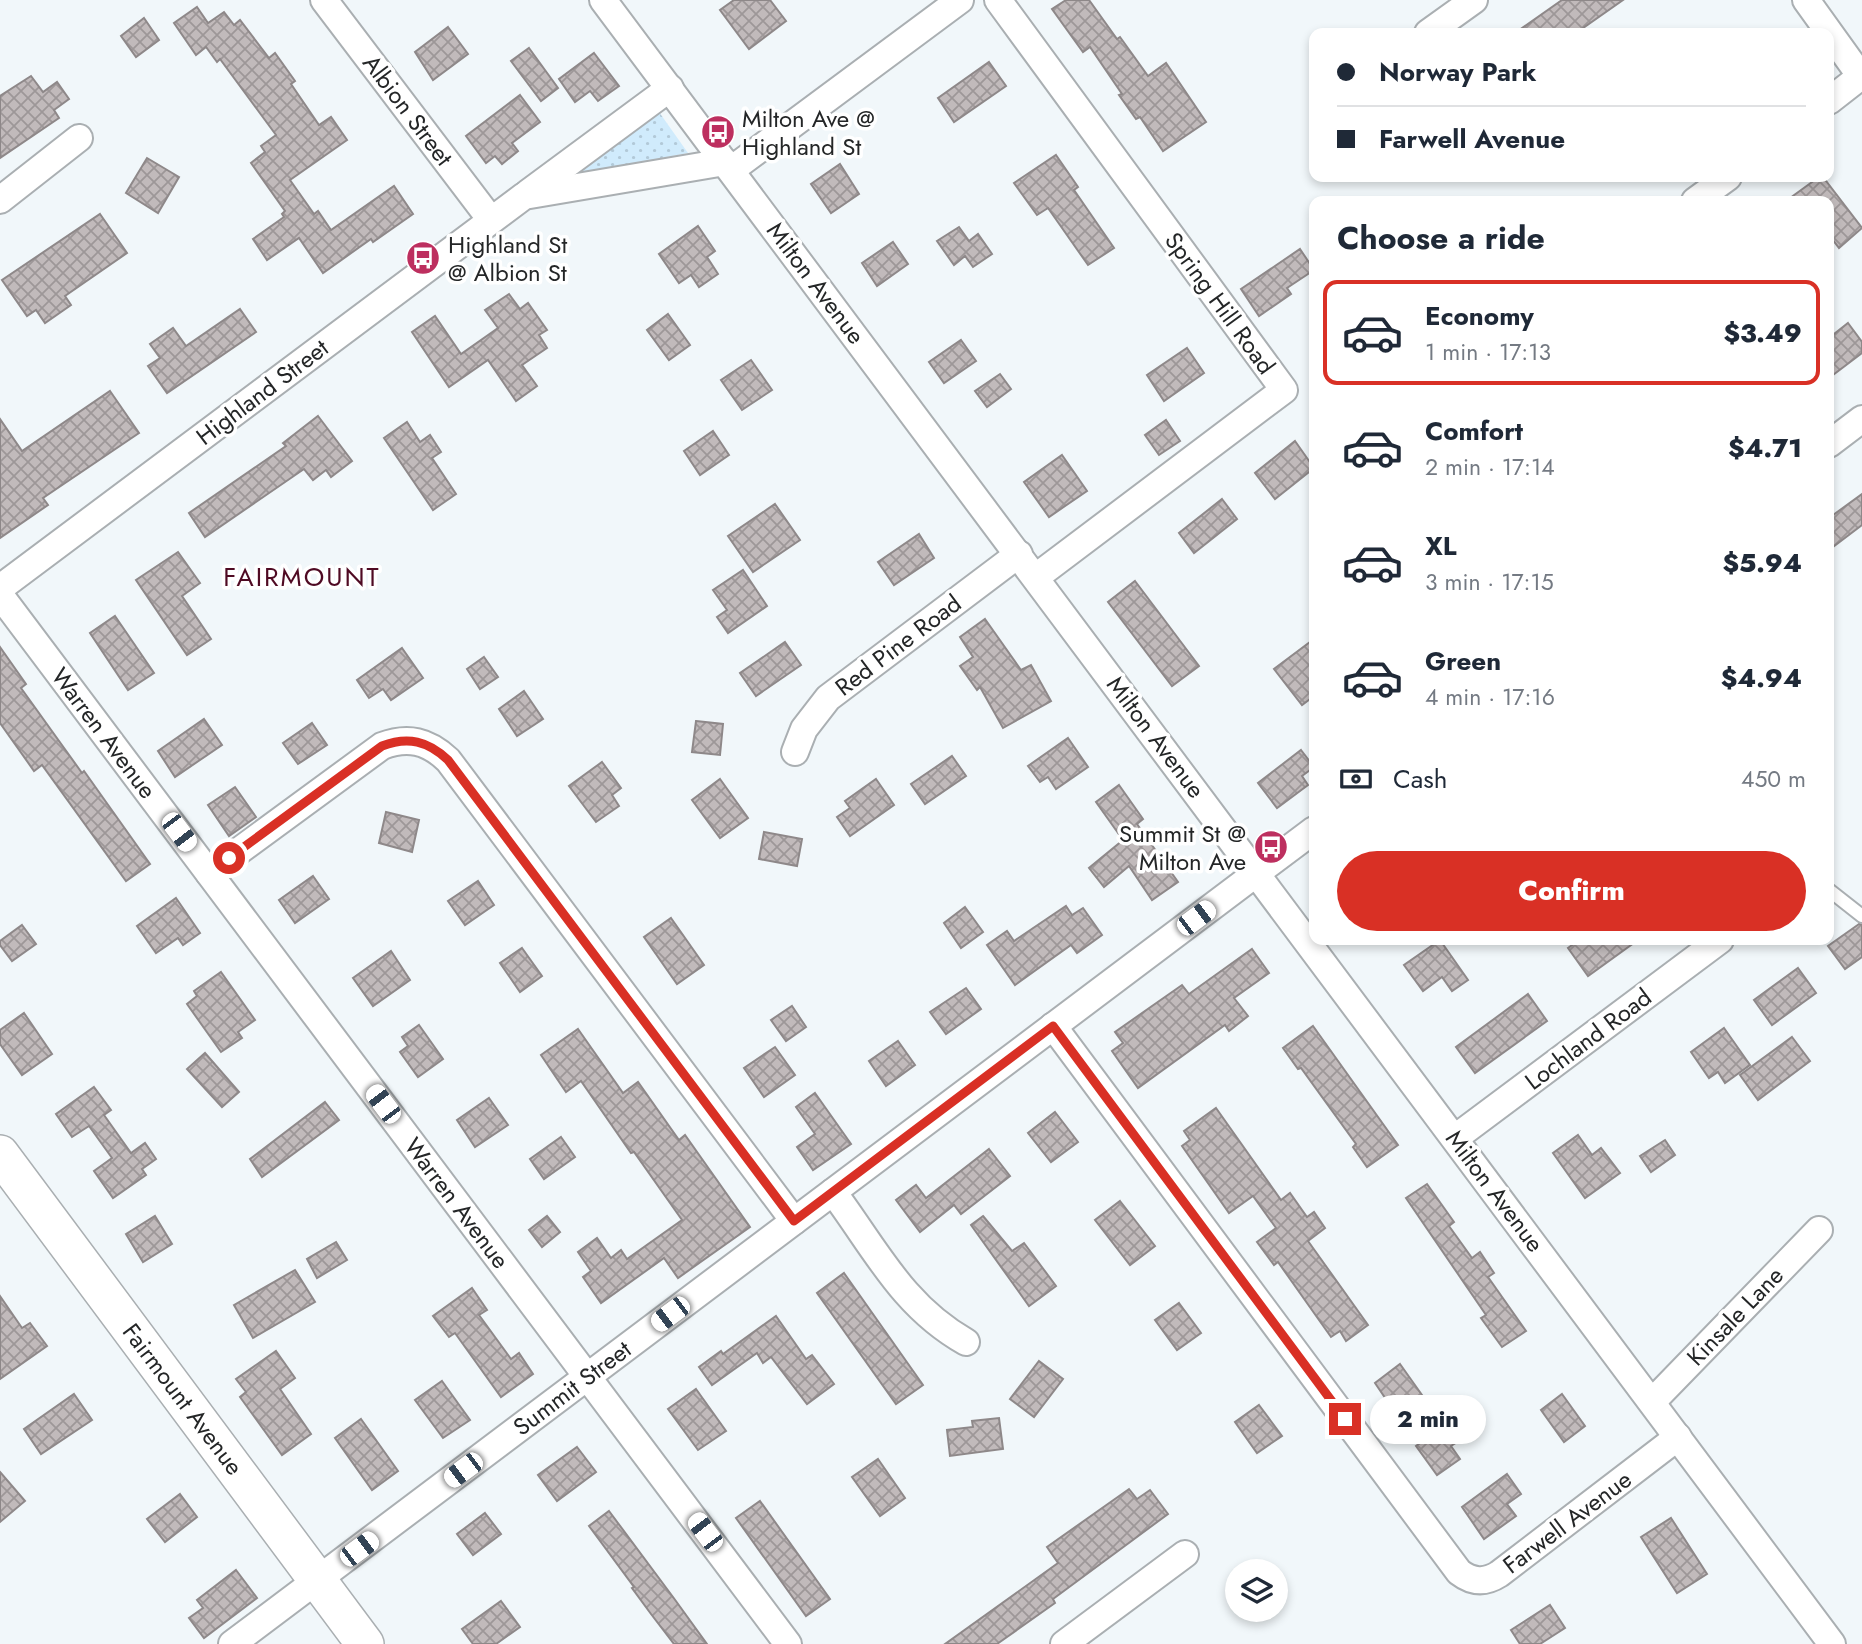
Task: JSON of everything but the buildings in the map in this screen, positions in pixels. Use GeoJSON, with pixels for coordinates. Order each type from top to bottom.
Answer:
{"type":"FeatureCollection","features":[{"type":"Feature","properties":{"kind":"street","name":"Albion Street"},"geometry":{"type":"LineString","coordinates":[[324,0],[491,220]]}},
{"type":"Feature","properties":{"kind":"street","name":"Milton Avenue"},"geometry":{"type":"LineString","coordinates":[[603,0],[1309,943]]}},
{"type":"Feature","properties":{"kind":"street","name":"Highland Street"},"geometry":{"type":"LineString","coordinates":[[524,196],[728,166],[960,0]]}},
{"type":"Feature","properties":{"kind":"street","name":"Spring Hill Road"},"geometry":{"type":"LineString","coordinates":[[998,0],[1284,390],[1036,578]]}},
{"type":"Feature","properties":{"kind":"street"},"geometry":{"type":"LineString","coordinates":[[1434,28],[1474,0]]}},
{"type":"Feature","properties":{"kind":"street"},"geometry":{"type":"LineString","coordinates":[[1806,0],[1826,28]]}},
{"type":"Feature","properties":{"kind":"street"},"geometry":{"type":"LineString","coordinates":[[1834,38],[1862,77],[1834,97]]}},
{"type":"Feature","properties":{"kind":"street","name":"Highland Street"},"geometry":{"type":"LineString","coordinates":[[0,588],[670,88]]}},
{"type":"Feature","properties":{"kind":"street"},"geometry":{"type":"LineString","coordinates":[[0,200],[79,138]]}},
{"type":"Feature","properties":{"kind":"street"},"geometry":{"type":"LineString","coordinates":[[1702,196],[1721,182]]}},
{"type":"Feature","properties":{"kind":"street"},"geometry":{"type":"LineString","coordinates":[[1834,440],[1862,419]]}},
{"type":"Feature","properties":{"kind":"street","name":"Red Pine Road"},"geometry":{"type":"LineString","coordinates":[[795,752],[804,729],[828,698],[1019,554]]}},
{"type":"Feature","properties":{"kind":"street","name":"Warren Avenue"},"geometry":{"type":"LineString","coordinates":[[0,595],[788,1644]]}},
{"type":"Feature","properties":{"kind":"street"},"geometry":{"type":"LineString","coordinates":[[209,873],[382,746],[405,739],[417,740],[430,746],[448,760],[794,1221]]}},
{"type":"Feature","properties":{"kind":"street","name":"Summit Street"},"geometry":{"type":"LineString","coordinates":[[232,1644],[1309,834]]}},
{"type":"Feature","properties":{"kind":"street","name":"Milton Avenue"},"geometry":{"type":"LineString","coordinates":[[1311,945],[1832,1644]]}},
{"type":"Feature","properties":{"kind":"street","name":"Lochland Road"},"geometry":{"type":"LineString","coordinates":[[1455,1138],[1713,945]]}},
{"type":"Feature","properties":{"kind":"street","name":"Farwell Avenue"},"geometry":{"type":"LineString","coordinates":[[1053,1026],[1465,1577],[1473,1581],[1483,1581],[1499,1574],[1678,1437]]}},
{"type":"Feature","properties":{"kind":"street","name":"Fairmount Avenue"},"geometry":{"type":"LineString","coordinates":[[0,1154],[365,1644]]}},
{"type":"Feature","properties":{"kind":"street"},"geometry":{"type":"LineString","coordinates":[[832,1192],[897,1285],[926,1314],[966,1342]]}},
{"type":"Feature","properties":{"kind":"street","name":"Kinsale Lane"},"geometry":{"type":"LineString","coordinates":[[1652,1402],[1819,1230]]}},
{"type":"Feature","properties":{"kind":"street"},"geometry":{"type":"LineString","coordinates":[[1063,1644],[1185,1554]]}},
{"type":"Feature","properties":{"kind":"lane"},"geometry":{"type":"LineString","coordinates":[[1834,894],[1862,916]]}},
{"type":"Feature","properties":{"kind":"shaded area"},"geometry":{"type":"Polygon","coordinates":[[[659,112],[688,153],[577,174],[659,112]]]}},
{"type":"Feature","properties":{"kind":"place","name":"Milton Ave @ Highland St"},"geometry":{"type":"Point","coordinates":[718,132]}},
{"type":"Feature","properties":{"kind":"place","name":"Highland St @ Albion St"},"geometry":{"type":"Point","coordinates":[423,258]}},
{"type":"Feature","properties":{"kind":"place","name":"Summit St @ Milton Ave"},"geometry":{"type":"Point","coordinates":[1271,847]}},
{"type":"Feature","properties":{"kind":"district","name":"FAIRMOUNT"},"geometry":{"type":"Point","coordinates":[302,577]}},
{"type":"Feature","properties":{"kind":"route"},"geometry":{"type":"LineString","coordinates":[[229,858],[382,746],[405,739],[417,740],[439,751],[794,1221],[1053,1026],[1345,1419]]}}]}
